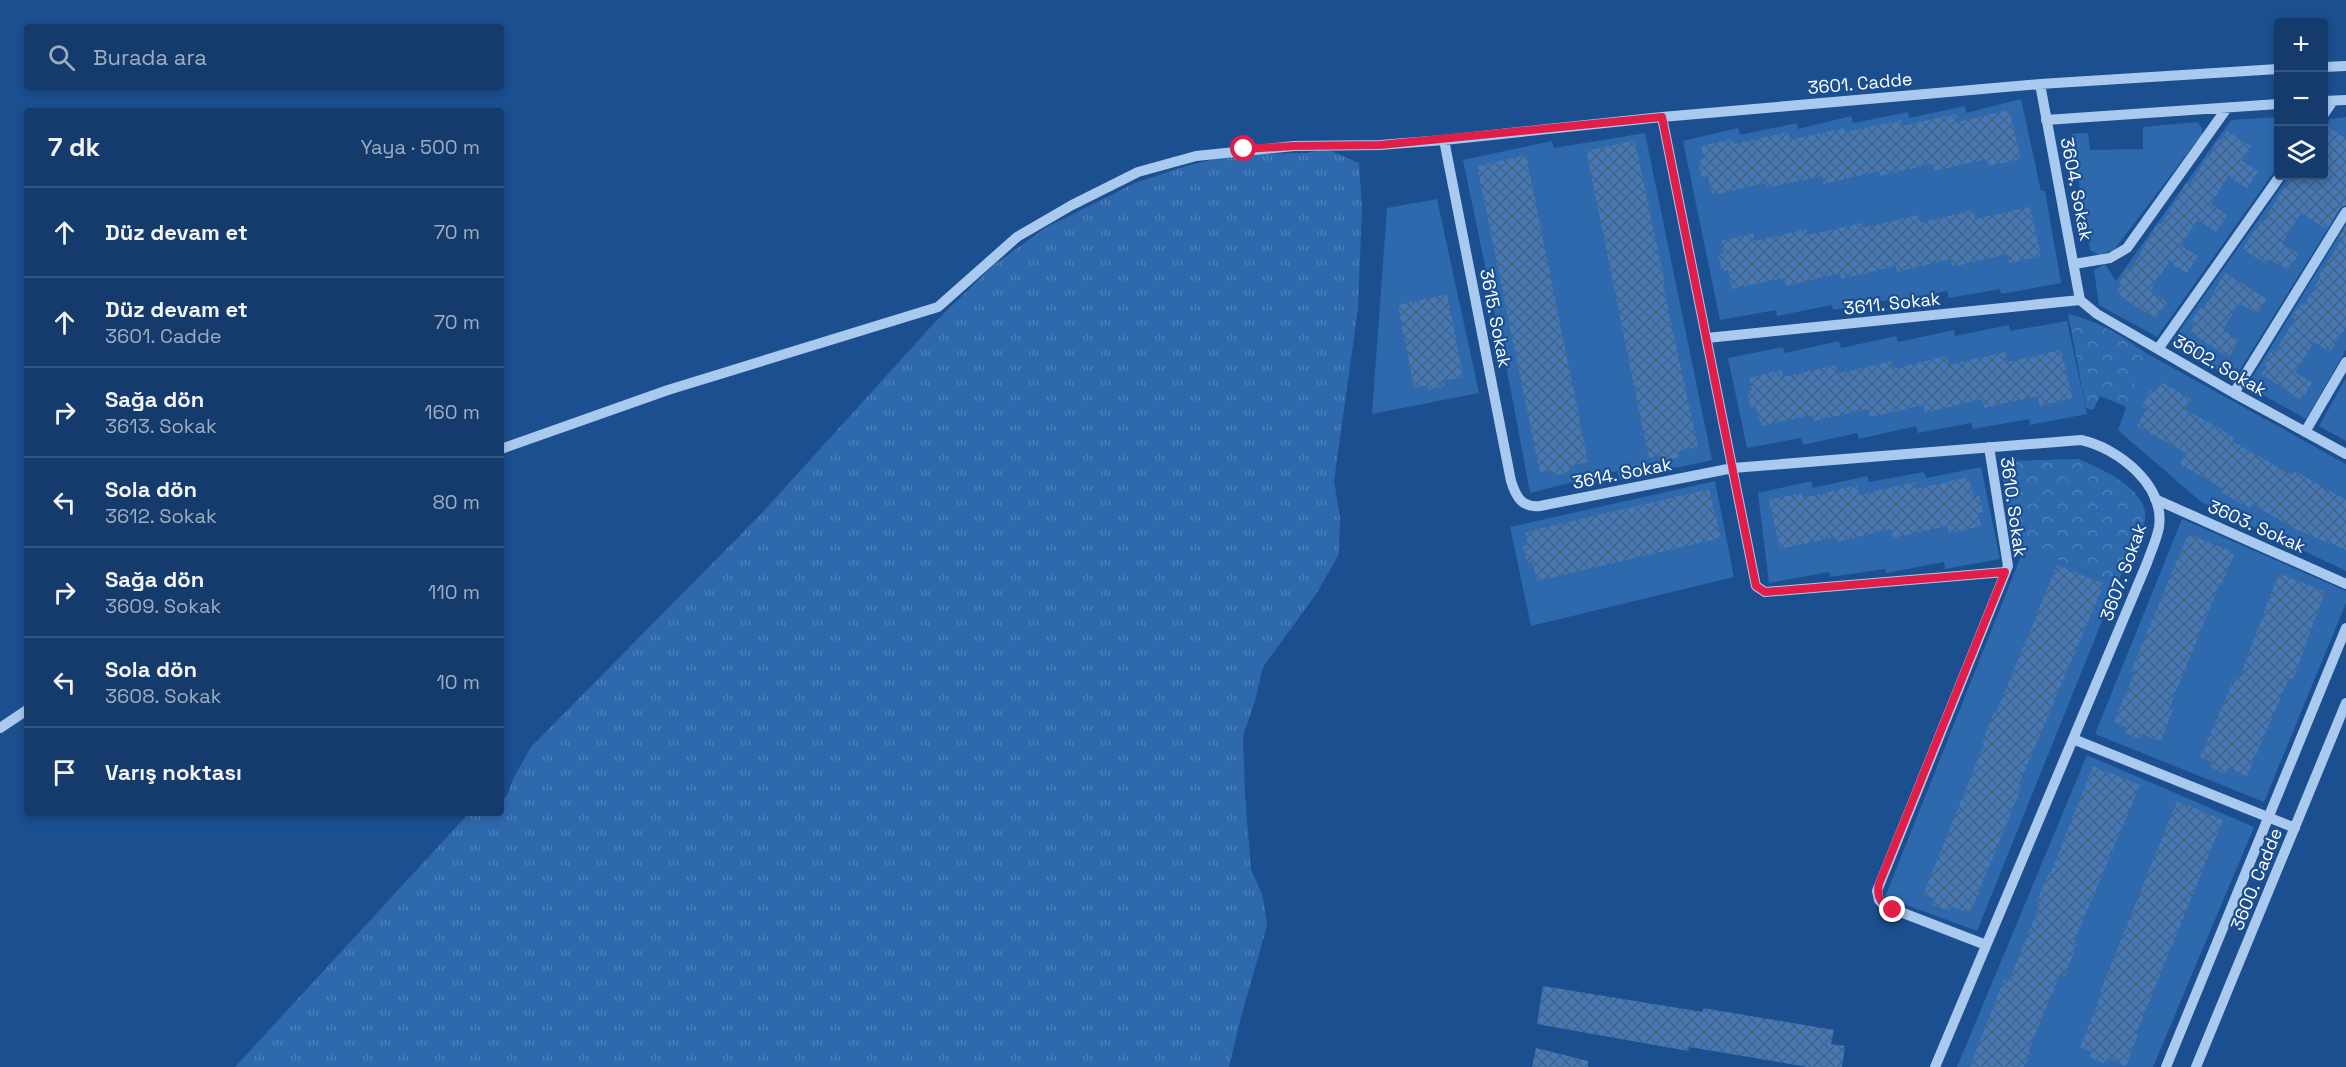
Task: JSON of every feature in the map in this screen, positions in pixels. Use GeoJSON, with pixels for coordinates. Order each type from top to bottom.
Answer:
{"type":"FeatureCollection","features":[{"type":"Feature","properties":{"kind":"street"},"geometry":{"type":"LineString","coordinates":[[2328,67],[2346,66]]}},
{"type":"Feature","properties":{"kind":"street","name":"3601. Cadde"},"geometry":{"type":"LineString","coordinates":[[504,448],[668,390],[938,307],[1017,237],[1072,205],[1138,172],[1196,156],[1244,149],[1380,145],[1444,140],[1662,117],[2040,84],[2274,69]]}},
{"type":"Feature","properties":{"kind":"street","name":"3604. Sokak"},"geometry":{"type":"LineString","coordinates":[[2040,84],[2080,300]]}},
{"type":"Feature","properties":{"kind":"street"},"geometry":{"type":"LineString","coordinates":[[2328,101],[2346,100]]}},
{"type":"Feature","properties":{"kind":"street"},"geometry":{"type":"LineString","coordinates":[[2046,120],[2274,104]]}},
{"type":"Feature","properties":{"kind":"street"},"geometry":{"type":"LineString","coordinates":[[2074,264],[2110,258],[2127,248],[2227,108]]}},
{"type":"Feature","properties":{"kind":"street"},"geometry":{"type":"LineString","coordinates":[[1662,117],[1754,579],[1760,590],[2005,572],[1877,891],[1879,900],[1893,910],[1986,945]]}},
{"type":"Feature","properties":{"kind":"street","name":"3615. Sokak"},"geometry":{"type":"LineString","coordinates":[[1444,140],[1510,481],[1520,500]]}},
{"type":"Feature","properties":{"kind":"street"},"geometry":{"type":"LineString","coordinates":[[2157,349],[2277,180]]}},
{"type":"Feature","properties":{"kind":"street"},"geometry":{"type":"LineString","coordinates":[[2234,393],[2346,212]]}},
{"type":"Feature","properties":{"kind":"street","name":"3611. Sokak"},"geometry":{"type":"LineString","coordinates":[[1707,339],[2080,300]]}},
{"type":"Feature","properties":{"kind":"street","name":"3602. Sokak"},"geometry":{"type":"LineString","coordinates":[[2080,300],[2097,314],[2157,349],[2346,454]]}},
{"type":"Feature","properties":{"kind":"street"},"geometry":{"type":"LineString","coordinates":[[2305,432],[2346,362]]}},
{"type":"Feature","properties":{"kind":"street","name":"3607. Sokak"},"geometry":{"type":"LineString","coordinates":[[1733,468],[2081,440],[2095,443],[2122,459],[2135,470],[2155,499],[2159,512],[2159,527],[2154,544],[1935,1067]]}},
{"type":"Feature","properties":{"kind":"street","name":"3610. Sokak"},"geometry":{"type":"LineString","coordinates":[[1989,447],[2007,566],[2005,572]]}},
{"type":"Feature","properties":{"kind":"street","name":"3614. Sokak"},"geometry":{"type":"LineString","coordinates":[[1520,500],[1526,505],[1540,506],[1733,468]]}},
{"type":"Feature","properties":{"kind":"street","name":"3603. Sokak"},"geometry":{"type":"LineString","coordinates":[[2155,499],[2346,584]]}},
{"type":"Feature","properties":{"kind":"street"},"geometry":{"type":"LineString","coordinates":[[2166,1067],[2346,628]]}},
{"type":"Feature","properties":{"kind":"street","name":"3600. Cadde"},"geometry":{"type":"LineString","coordinates":[[2196,1067],[2346,703]]}},
{"type":"Feature","properties":{"kind":"street"},"geometry":{"type":"LineString","coordinates":[[0,728],[24,712]]}},
{"type":"Feature","properties":{"kind":"street"},"geometry":{"type":"LineString","coordinates":[[2073,739],[2295,828]]}},
{"type":"Feature","properties":{"kind":"green space"},"geometry":{"type":"Polygon","coordinates":[[[2021,99],[2041,191],[2045,191],[2061,283],[2001,294],[2000,289],[1949,298],[1947,291],[1890,304],[1888,300],[1833,310],[1832,305],[1777,316],[1776,310],[1720,320],[1683,141],[1738,128],[1740,135],[1797,123],[1798,129],[1851,116],[1853,123],[1908,112],[1909,118],[1965,106],[1966,113],[2021,99]]]}},
{"type":"Feature","properties":{"kind":"green space"},"geometry":{"type":"Polygon","coordinates":[[[2274,117],[2274,172],[2157,337],[2099,305],[2094,270],[2105,264],[2116,281],[2231,120],[2274,117]]]}},
{"type":"Feature","properties":{"kind":"green space"},"geometry":{"type":"Polygon","coordinates":[[[2346,117],[2346,200],[2234,379],[2170,344],[2286,180],[2328,180],[2328,122],[2330,119],[2346,117]]]}},
{"type":"Feature","properties":{"kind":"green space"},"geometry":{"type":"Polygon","coordinates":[[[2197,122],[2202,128],[2202,134],[2114,250],[2099,255],[2090,250],[2071,134],[2088,133],[2090,150],[2143,149],[2143,127],[2197,122]]]}},
{"type":"Feature","properties":{"kind":"green space"},"geometry":{"type":"Polygon","coordinates":[[[1645,133],[1712,460],[1620,480],[1617,471],[1530,493],[1463,160],[1552,141],[1554,148],[1645,133]]]}},
{"type":"Feature","properties":{"kind":"green space"},"geometry":{"type":"Polygon","coordinates":[[[1326,149],[1359,163],[1362,207],[1358,309],[1334,481],[1340,518],[1339,554],[1317,593],[1263,667],[1243,736],[1251,869],[1263,897],[1267,926],[1229,1067],[235,1067],[466,816],[504,816],[504,798],[506,798],[513,779],[531,747],[761,514],[936,321],[994,265],[1045,228],[1135,183],[1219,158],[1306,153],[1326,149]]]}},
{"type":"Feature","properties":{"kind":"green space"},"geometry":{"type":"Polygon","coordinates":[[[1437,199],[1479,393],[1372,414],[1387,208],[1437,199]]]}},
{"type":"Feature","properties":{"kind":"green space"},"geometry":{"type":"Polygon","coordinates":[[[2346,224],[2346,350],[2306,419],[2247,386],[2346,224]]]}},
{"type":"Feature","properties":{"kind":"green space"},"geometry":{"type":"Polygon","coordinates":[[[2068,314],[2109,329],[2146,353],[2127,407],[2100,396],[2093,410],[2086,408],[2068,314]]]}},
{"type":"Feature","properties":{"kind":"green space"},"geometry":{"type":"Polygon","coordinates":[[[2067,321],[2087,414],[2030,425],[2029,419],[1973,429],[1971,423],[1918,433],[1916,426],[1859,439],[1857,433],[1803,445],[1801,438],[1747,448],[1728,358],[1783,347],[1785,353],[1839,341],[1841,348],[1896,336],[1898,342],[1954,330],[1955,336],[2009,325],[2010,331],[2067,321]]]}},
{"type":"Feature","properties":{"kind":"green space"},"geometry":{"type":"Polygon","coordinates":[[[2146,353],[2346,464],[2346,571],[2201,502],[2118,430],[2146,353]]]}},
{"type":"Feature","properties":{"kind":"green space"},"geometry":{"type":"Polygon","coordinates":[[[2346,378],[2346,441],[2319,426],[2346,378]]]}},
{"type":"Feature","properties":{"kind":"green space"},"geometry":{"type":"Polygon","coordinates":[[[2079,459],[2124,483],[2141,501],[2145,512],[2141,532],[2117,584],[2025,546],[2021,555],[2016,556],[2002,474],[2003,465],[2009,461],[2079,459]]]}},
{"type":"Feature","properties":{"kind":"green space"},"geometry":{"type":"Polygon","coordinates":[[[1981,467],[2000,559],[1945,569],[1944,562],[1886,573],[1885,569],[1830,577],[1829,572],[1769,583],[1758,493],[1811,481],[1813,488],[1867,476],[1869,482],[1924,472],[1926,478],[1981,467]]]}},
{"type":"Feature","properties":{"kind":"green space"},"geometry":{"type":"Polygon","coordinates":[[[1715,481],[1734,577],[1531,626],[1510,527],[1715,481]]]}},
{"type":"Feature","properties":{"kind":"green space"},"geometry":{"type":"Polygon","coordinates":[[[2182,519],[2346,591],[2346,603],[2264,802],[2095,734],[2182,519]]]}},
{"type":"Feature","properties":{"kind":"green space"},"geometry":{"type":"Polygon","coordinates":[[[2025,546],[2117,584],[1977,931],[1885,897],[2025,546]]]}},
{"type":"Feature","properties":{"kind":"green space"},"geometry":{"type":"Polygon","coordinates":[[[2087,755],[2254,827],[2153,1067],[1957,1067],[2087,755]]]}},
{"type":"Feature","properties":{"kind":"building"},"geometry":{"type":"Polygon","coordinates":[[[2009,110],[2021,159],[1988,166],[1987,159],[1934,171],[1932,164],[1880,176],[1879,171],[1823,184],[1821,176],[1767,188],[1766,183],[1712,195],[1708,176],[1702,177],[1698,160],[1704,159],[1701,146],[1733,139],[1734,144],[1788,132],[1790,140],[1844,128],[1845,132],[1901,120],[1902,126],[1955,114],[1957,122],[2009,110]]]}},
{"type":"Feature","properties":{"kind":"building"},"geometry":{"type":"Polygon","coordinates":[[[2328,127],[2346,139],[2346,205],[2340,208],[2327,229],[2301,213],[2282,243],[2299,254],[2288,270],[2269,259],[2266,264],[2243,249],[2260,221],[2262,223],[2289,180],[2328,180],[2328,127]]]}},
{"type":"Feature","properties":{"kind":"building"},"geometry":{"type":"Polygon","coordinates":[[[2227,131],[2251,146],[2242,161],[2258,171],[2247,188],[2228,176],[2211,204],[2227,215],[2216,232],[2197,220],[2181,246],[2198,256],[2187,273],[2169,262],[2150,291],[2167,302],[2156,319],[2116,293],[2121,285],[2118,283],[2127,269],[2130,271],[2158,223],[2161,225],[2187,182],[2190,184],[2219,139],[2221,141],[2227,131]]]}},
{"type":"Feature","properties":{"kind":"building"},"geometry":{"type":"Polygon","coordinates":[[[1635,140],[1698,447],[1678,451],[1680,457],[1663,461],[1661,455],[1649,458],[1586,151],[1635,140]]]}},
{"type":"Feature","properties":{"kind":"building"},"geometry":{"type":"Polygon","coordinates":[[[1526,155],[1588,462],[1569,466],[1570,472],[1553,476],[1552,470],[1540,473],[1477,166],[1526,155]]]}},
{"type":"Feature","properties":{"kind":"building"},"geometry":{"type":"Polygon","coordinates":[[[2030,207],[2041,256],[2009,263],[2007,254],[1952,267],[1951,259],[1897,272],[1896,266],[1841,279],[1840,273],[1786,286],[1784,278],[1732,289],[1728,270],[1722,271],[1718,254],[1724,253],[1721,241],[1753,233],[1755,241],[1807,229],[1808,235],[1862,223],[1863,228],[1918,215],[1920,223],[1973,210],[1975,219],[2030,207]]]}},
{"type":"Feature","properties":{"kind":"building"},"geometry":{"type":"Polygon","coordinates":[[[2346,226],[2346,327],[2330,352],[2314,342],[2295,372],[2312,383],[2301,400],[2261,374],[2267,366],[2263,364],[2272,350],[2275,352],[2295,319],[2292,317],[2301,303],[2304,305],[2321,276],[2319,275],[2342,239],[2339,237],[2346,226]]]}},
{"type":"Feature","properties":{"kind":"building"},"geometry":{"type":"Polygon","coordinates":[[[2225,273],[2267,299],[2258,314],[2239,303],[2223,330],[2239,340],[2229,357],[2189,332],[2194,324],[2191,322],[2200,307],[2203,309],[2225,273]]]}},
{"type":"Feature","properties":{"kind":"building"},"geometry":{"type":"Polygon","coordinates":[[[1447,294],[1463,377],[1443,381],[1445,387],[1428,390],[1427,385],[1414,388],[1398,305],[1447,294]]]}},
{"type":"Feature","properties":{"kind":"building"},"geometry":{"type":"Polygon","coordinates":[[[2061,350],[2072,398],[2040,406],[2037,396],[1984,408],[1982,399],[1925,413],[1924,405],[1870,417],[1868,409],[1814,421],[1812,415],[1761,426],[1756,407],[1751,409],[1747,392],[1752,390],[1749,378],[1782,370],[1783,377],[1835,365],[1837,374],[1891,361],[1893,369],[1947,356],[1949,365],[2005,352],[2007,362],[2061,350]]]}},
{"type":"Feature","properties":{"kind":"building"},"geometry":{"type":"Polygon","coordinates":[[[2161,382],[2191,399],[2185,409],[2234,437],[2232,441],[2292,475],[2295,471],[2346,500],[2346,550],[2297,530],[2252,504],[2250,508],[2221,492],[2223,489],[2180,464],[2186,453],[2137,426],[2147,408],[2142,406],[2150,390],[2155,393],[2161,382]]]}},
{"type":"Feature","properties":{"kind":"building"},"geometry":{"type":"Polygon","coordinates":[[[1969,477],[1974,497],[1979,495],[1983,512],[1978,513],[1981,526],[1948,534],[1947,526],[1893,538],[1891,529],[1836,542],[1835,537],[1780,549],[1769,500],[1802,493],[1803,498],[1857,485],[1859,495],[1915,482],[1916,489],[1969,477]]]}},
{"type":"Feature","properties":{"kind":"building"},"geometry":{"type":"Polygon","coordinates":[[[1709,489],[1721,538],[1537,581],[1532,561],[1527,563],[1523,546],[1528,545],[1525,532],[1709,489]]]}},
{"type":"Feature","properties":{"kind":"building"},"geometry":{"type":"Polygon","coordinates":[[[2188,534],[2235,553],[2220,583],[2169,709],[2173,710],[2161,741],[2142,734],[2140,739],[2124,733],[2126,727],[2114,722],[2135,672],[2131,671],[2188,534]]]}},
{"type":"Feature","properties":{"kind":"building"},"geometry":{"type":"Polygon","coordinates":[[[2057,565],[2104,584],[2019,784],[2022,786],[1970,913],[1951,906],[1949,911],[1933,905],[1935,899],[1923,895],[1984,744],[1982,743],[1994,712],[1996,713],[2057,565]]]}},
{"type":"Feature","properties":{"kind":"building"},"geometry":{"type":"Polygon","coordinates":[[[2279,573],[2325,592],[2293,679],[2289,678],[2247,776],[2228,768],[2226,774],[2210,767],[2212,762],[2200,757],[2235,678],[2239,679],[2279,573]]]}},
{"type":"Feature","properties":{"kind":"building"},"geometry":{"type":"Polygon","coordinates":[[[2093,766],[2140,785],[2073,944],[2077,945],[2065,976],[2060,974],[2024,1067],[1970,1067],[2004,979],[2009,981],[2040,904],[2036,903],[2049,872],[2051,872],[2093,766]]]}},
{"type":"Feature","properties":{"kind":"building"},"geometry":{"type":"Polygon","coordinates":[[[2177,801],[2223,820],[2136,1034],[2138,1035],[2126,1066],[2108,1058],[2105,1064],[2089,1057],[2092,1052],[2080,1047],[2177,801]]]}},
{"type":"Feature","properties":{"kind":"building"},"geometry":{"type":"Polygon","coordinates":[[[1543,986],[1703,1012],[1703,1008],[1834,1030],[1831,1044],[1845,1046],[1842,1067],[1808,1067],[1689,1047],[1688,1051],[1537,1024],[1543,986]]]}},
{"type":"Feature","properties":{"kind":"building"},"geometry":{"type":"Polygon","coordinates":[[[1536,1048],[1588,1061],[1588,1067],[1532,1067],[1536,1048]]]}},
{"type":"Feature","properties":{"kind":"route"},"geometry":{"type":"LineString","coordinates":[[1244,149],[1380,145],[1662,117],[1756,586],[1765,592],[2005,572],[1879,884],[1877,891],[1879,900],[1893,910]]}}]}
